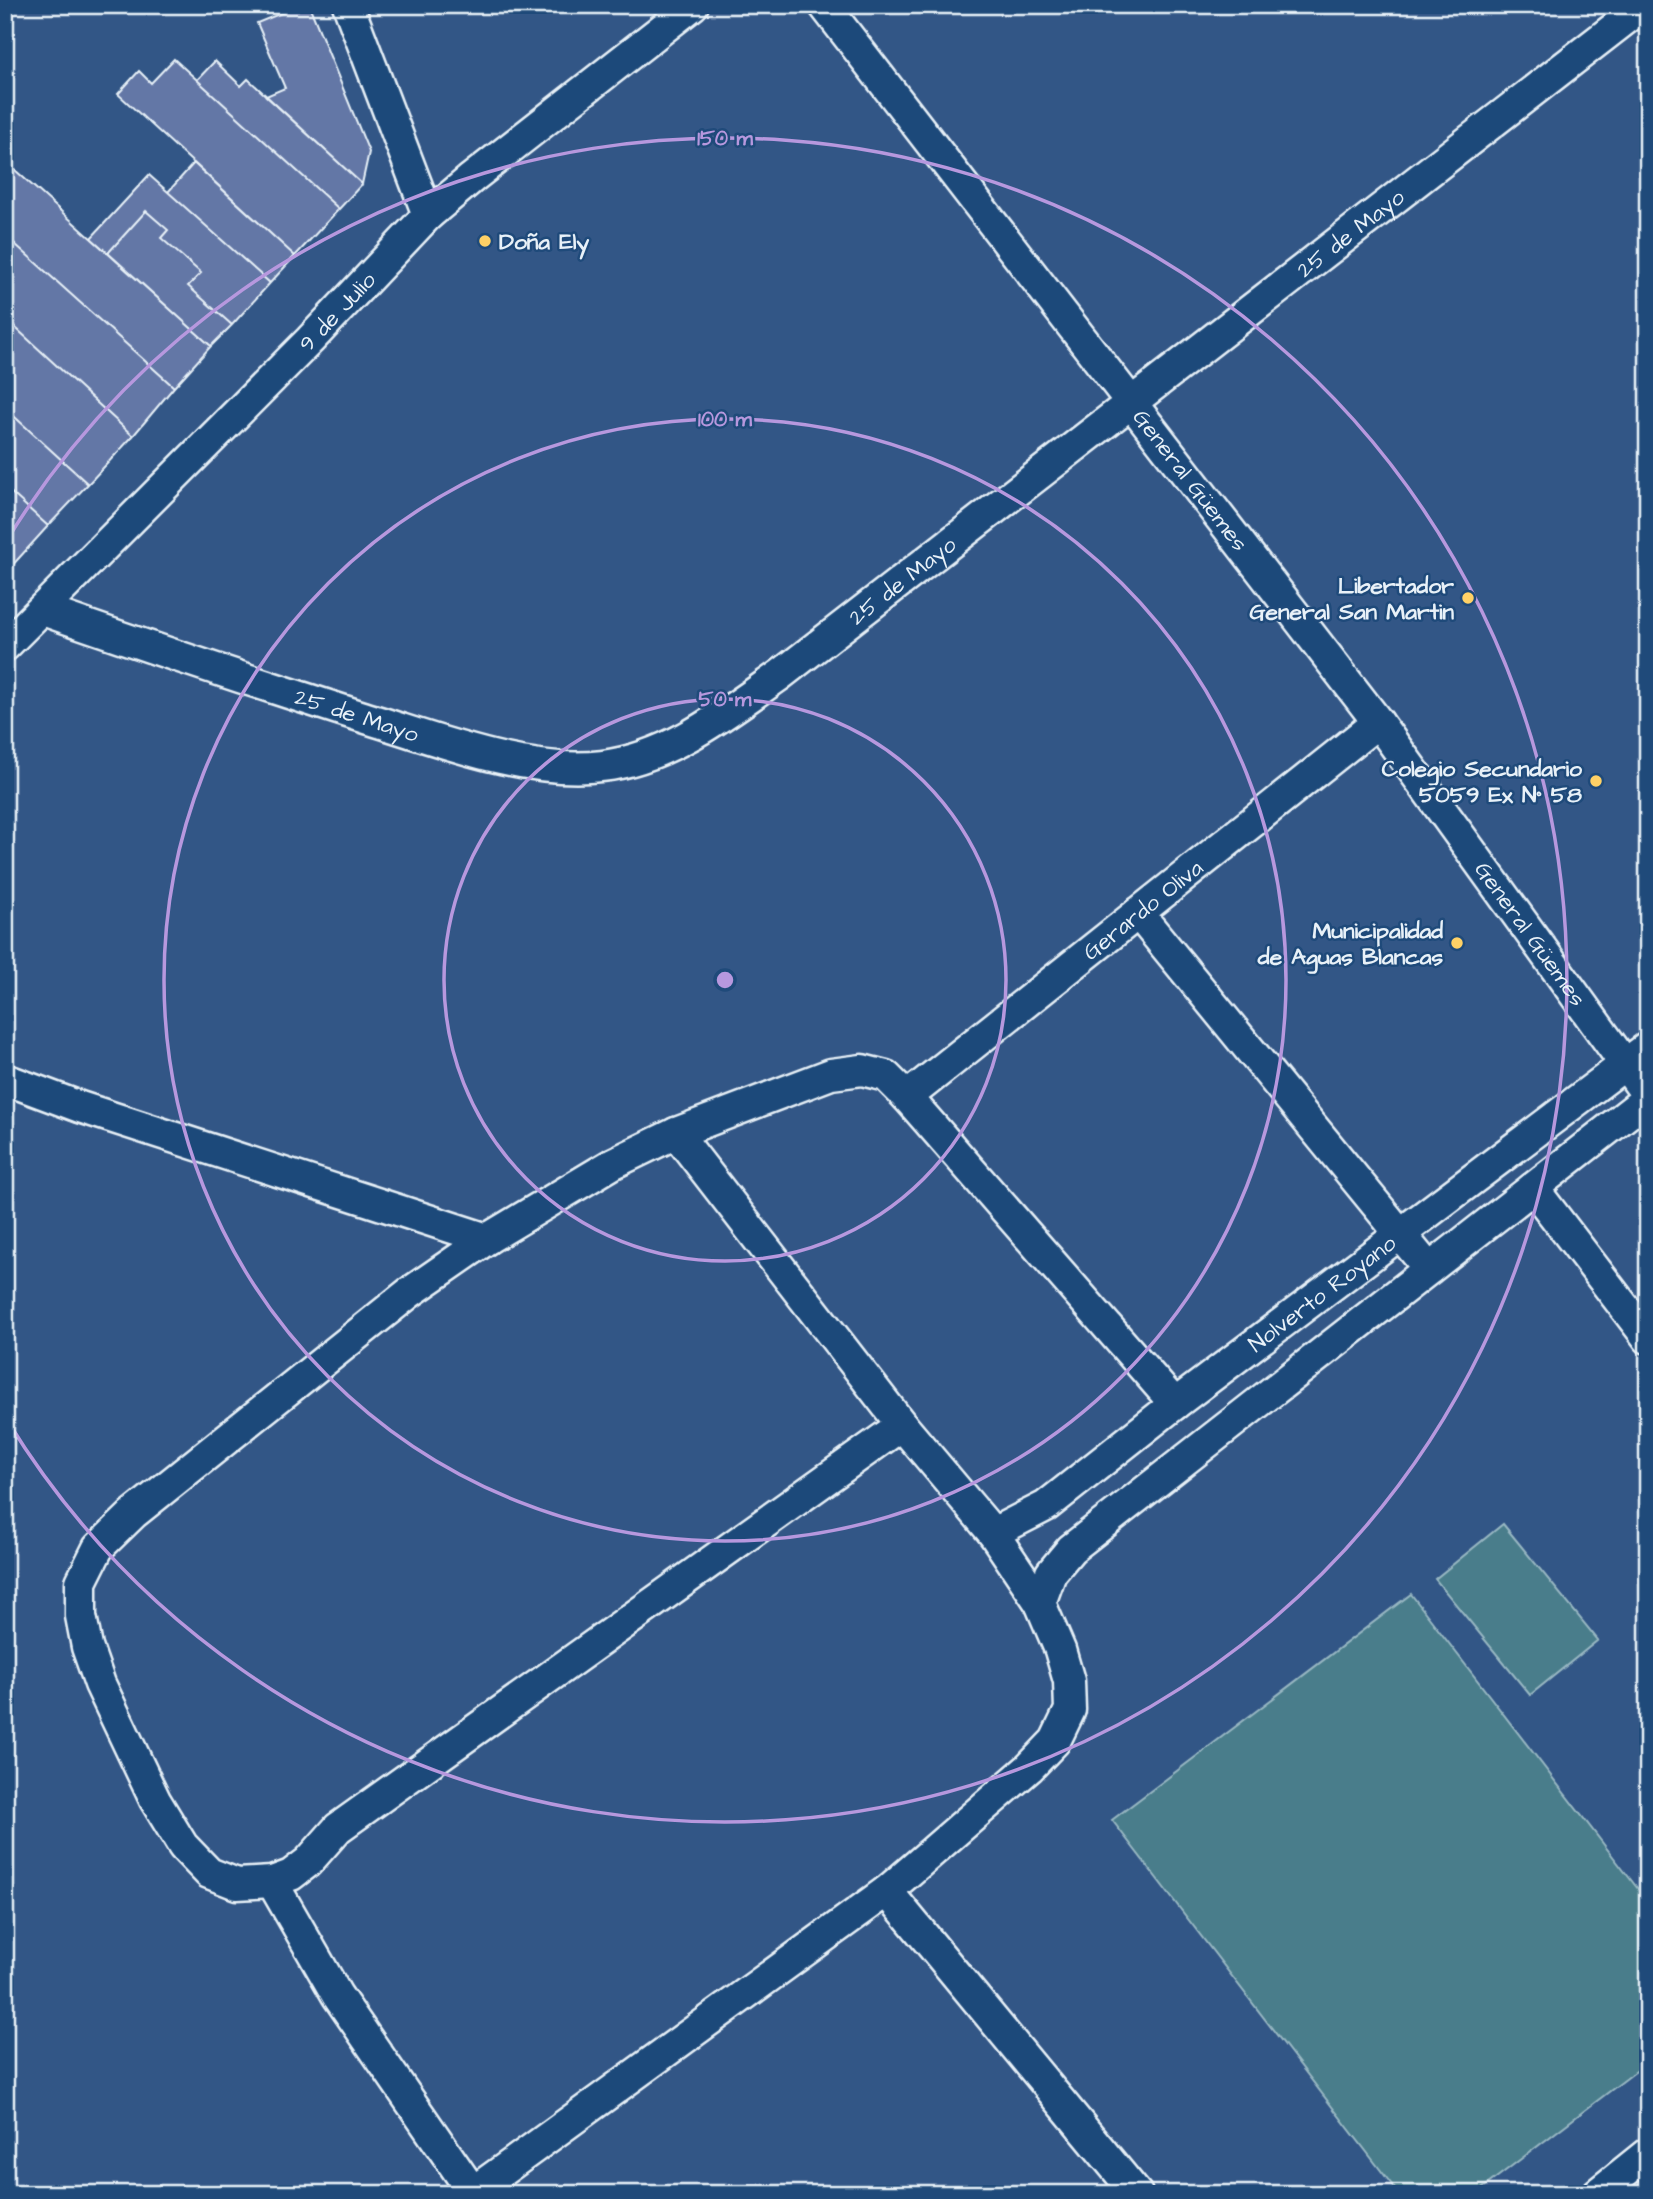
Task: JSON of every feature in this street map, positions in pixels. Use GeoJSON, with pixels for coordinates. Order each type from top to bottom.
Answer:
{"type":"FeatureCollection","features":[{"type":"Feature","properties":{"kind":"street"},"geometry":{"type":"LineString","coordinates":[[348,5],[428,215]]}},
{"type":"Feature","properties":{"kind":"street","name":"9 de Julio"},"geometry":{"type":"LineString","coordinates":[[5,646],[310,340],[428,215],[692,5]]}},
{"type":"Feature","properties":{"kind":"street","name":"General Güemes"},"geometry":{"type":"LineString","coordinates":[[824,5],[1636,1055],[1648,1097]]}},
{"type":"Feature","properties":{"kind":"street","name":"25 de Mayo"},"geometry":{"type":"LineString","coordinates":[[43,610],[191,662],[463,748],[513,760],[563,768],[603,766],[657,752],[711,724],[780,675],[1644,5]]}},
{"type":"Feature","properties":{"kind":"street","name":"Gerardo Oliva"},"geometry":{"type":"LineString","coordinates":[[907,1097],[1378,722]]}},
{"type":"Feature","properties":{"kind":"street"},"geometry":{"type":"LineString","coordinates":[[1138,913],[1429,1269]]}},
{"type":"Feature","properties":{"kind":"street","name":"Nolverto Royano"},"geometry":{"type":"LineString","coordinates":[[992,1533],[1046,1506],[1175,1404],[1636,1055]]}},
{"type":"Feature","properties":{"kind":"street"},"geometry":{"type":"LineString","coordinates":[[902,1425],[338,1828],[308,1862],[291,1875],[272,1882],[237,1884],[209,1873],[183,1846],[155,1800],[100,1684],[87,1647],[81,1583],[98,1549],[134,1513],[409,1293],[487,1239],[614,1163],[676,1133],[831,1074],[862,1070],[886,1076],[1175,1404]]}},
{"type":"Feature","properties":{"kind":"street"},"geometry":{"type":"LineString","coordinates":[[5,1079],[80,1107],[487,1239]]}},
{"type":"Feature","properties":{"kind":"street","name":"Nolverto Royano"},"geometry":{"type":"LineString","coordinates":[[1040,1603],[1051,1573],[1070,1549],[1648,1097]]}},
{"type":"Feature","properties":{"kind":"street"},"geometry":{"type":"LineString","coordinates":[[272,1882],[337,1995],[473,2193],[887,1891],[1029,1768],[1055,1741],[1070,1710],[1069,1681],[1060,1650],[1040,1603],[992,1533],[902,1425],[676,1133]]}},
{"type":"Feature","properties":{"kind":"street"},"geometry":{"type":"LineString","coordinates":[[1533,1188],[1648,1338]]}},
{"type":"Feature","properties":{"kind":"street"},"geometry":{"type":"LineString","coordinates":[[887,1891],[1137,2194]]}},
{"type":"Feature","properties":{"kind":"street"},"geometry":{"type":"LineString","coordinates":[[1597,2194],[1648,2153]]}},
{"type":"Feature","properties":{"kind":"green space"},"geometry":{"type":"Polygon","coordinates":[[[1503,1524],[1598,1640],[1530,1695],[1435,1579],[1503,1524]]]}},
{"type":"Feature","properties":{"kind":"green space"},"geometry":{"type":"Polygon","coordinates":[[[1411,1594],[1648,1902],[1648,2062],[1475,2194],[1399,2194],[1112,1820],[1411,1594]]]}},
{"type":"Feature","properties":{"kind":"building"},"geometry":{"type":"Polygon","coordinates":[[[301,5],[309,5],[369,152],[362,184],[266,96],[285,88],[257,23],[301,5]]]}},
{"type":"Feature","properties":{"kind":"building"},"geometry":{"type":"Polygon","coordinates":[[[174,59],[339,209],[295,256],[118,94],[139,71],[151,83],[174,59]]]}},
{"type":"Feature","properties":{"kind":"building"},"geometry":{"type":"Polygon","coordinates":[[[215,61],[241,86],[248,79],[362,184],[339,209],[197,80],[215,61]]]}},
{"type":"Feature","properties":{"kind":"building"},"geometry":{"type":"Polygon","coordinates":[[[5,161],[211,346],[174,387],[5,235],[5,161]]]}},
{"type":"Feature","properties":{"kind":"building"},"geometry":{"type":"Polygon","coordinates":[[[194,163],[295,256],[270,283],[168,192],[194,163]]]}},
{"type":"Feature","properties":{"kind":"building"},"geometry":{"type":"Polygon","coordinates":[[[149,175],[270,283],[232,325],[188,286],[201,273],[161,238],[168,230],[146,211],[108,253],[91,238],[149,175]]]}},
{"type":"Feature","properties":{"kind":"building"},"geometry":{"type":"Polygon","coordinates":[[[146,211],[168,230],[161,238],[201,273],[188,286],[232,325],[211,346],[108,253],[146,211]]]}},
{"type":"Feature","properties":{"kind":"building"},"geometry":{"type":"Polygon","coordinates":[[[5,235],[174,387],[133,436],[5,318],[5,235]]]}},
{"type":"Feature","properties":{"kind":"building"},"geometry":{"type":"Polygon","coordinates":[[[5,318],[133,436],[88,484],[5,408],[5,318]]]}},
{"type":"Feature","properties":{"kind":"building"},"geometry":{"type":"Polygon","coordinates":[[[5,408],[88,484],[48,526],[5,487],[5,408]]]}},
{"type":"Feature","properties":{"kind":"building"},"geometry":{"type":"Polygon","coordinates":[[[5,487],[48,526],[9,569],[5,565],[5,487]]]}},
{"type":"Feature","properties":{"kind":"place","name":"Doña Ely"},"geometry":{"type":"Point","coordinates":[485,241]}},
{"type":"Feature","properties":{"kind":"place","name":"Libertador General San Martin"},"geometry":{"type":"Point","coordinates":[1468,598]}},
{"type":"Feature","properties":{"kind":"place","name":"Colegio Secundario 5059 Ex N° 58"},"geometry":{"type":"Point","coordinates":[1596,781]}},
{"type":"Feature","properties":{"kind":"place","name":"Municipalidad de Aguas Blancas"},"geometry":{"type":"Point","coordinates":[1457,943]}}]}
